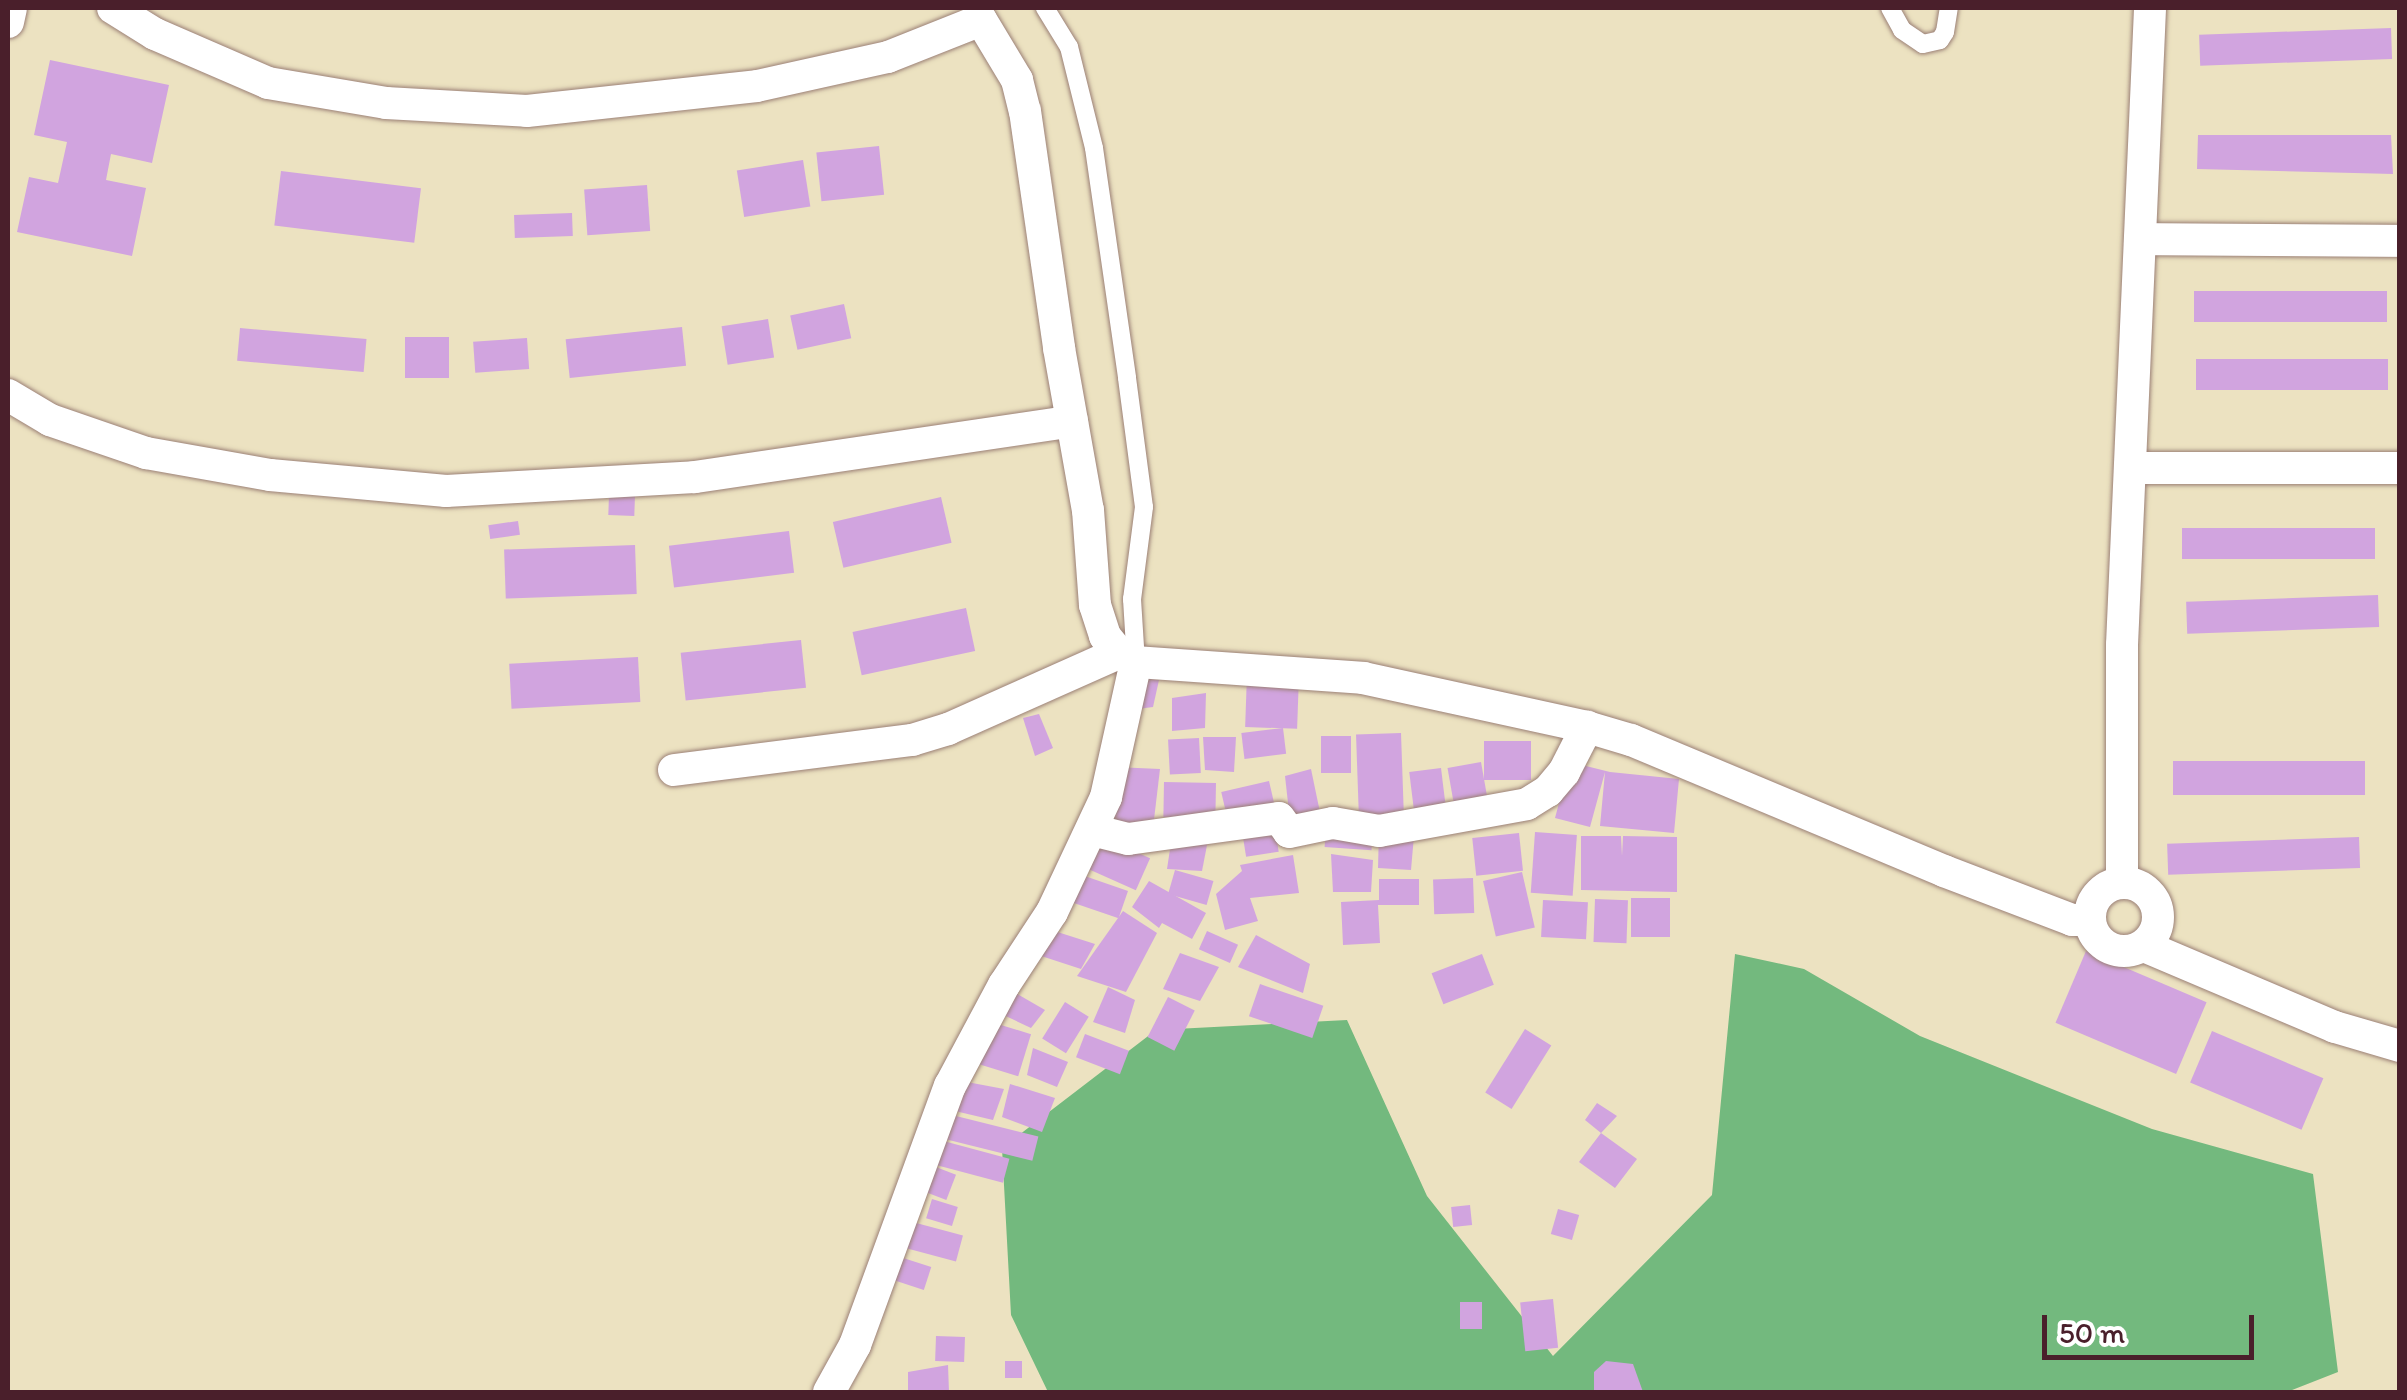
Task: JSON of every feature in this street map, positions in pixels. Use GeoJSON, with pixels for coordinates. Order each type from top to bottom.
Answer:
{"type":"FeatureCollection","features":[{"type":"Feature","properties":{"kind":"street"},"geometry":{"type":"LineString","coordinates":[[8,22],[11,8]]}},
{"type":"Feature","properties":{"kind":"street"},"geometry":{"type":"LineString","coordinates":[[112,8],[154,34],[268,83],[386,103],[527,111],[757,86],[888,57],[976,14],[1018,80],[1026,111],[1088,510],[1095,605],[1105,636],[1128,657]]}},
{"type":"Feature","properties":{"kind":"street"},"geometry":{"type":"LineString","coordinates":[[2122,882],[2122,645],[2150,8]]}},
{"type":"Feature","properties":{"kind":"street"},"geometry":{"type":"LineString","coordinates":[[2140,240],[2400,240]]}},
{"type":"Feature","properties":{"kind":"street"},"geometry":{"type":"LineString","coordinates":[[8,395],[50,420],[146,453],[270,475],[446,491],[695,477],[1072,421]]}},
{"type":"Feature","properties":{"kind":"street"},"geometry":{"type":"LineString","coordinates":[[2130,468],[2400,468]]}},
{"type":"Feature","properties":{"kind":"street"},"geometry":{"type":"LineString","coordinates":[[828,1392],[855,1345],[950,1086],[1004,985],[1052,912],[1106,797],[1128,657]]}},
{"type":"Feature","properties":{"kind":"street"},"geometry":{"type":"LineString","coordinates":[[674,770],[912,740],[1128,657],[1362,678],[1630,740],[1944,871],[2072,920],[2089,920]]}},
{"type":"Feature","properties":{"kind":"street"},"geometry":{"type":"LineString","coordinates":[[1092,830],[1128,839],[1279,818],[1289,832],[1333,823],[1379,831],[1527,804],[1548,791],[1564,772],[1587,727]]}},
{"type":"Feature","properties":{"kind":"street"},"geometry":{"type":"LineString","coordinates":[[2144,946],[2158,926],[2156,903],[2139,886],[2122,882],[2096,897],[2089,920],[2099,942],[2109,948],[2120,952],[2144,946],[2335,1026],[2400,1046]]}},
{"type":"Feature","properties":{"kind":"lane"},"geometry":{"type":"LineString","coordinates":[[1045,8],[1069,47],[1094,148],[1128,378],[1144,507],[1128,657]]}},
{"type":"Feature","properties":{"kind":"lane"},"geometry":{"type":"LineString","coordinates":[[1890,8],[1902,30],[1923,44],[1940,40],[1948,25],[1949,8]]}},
{"type":"Feature","properties":{"kind":"green space"},"geometry":{"type":"Polygon","coordinates":[[[1735,954],[1804,969],[1920,1036],[2152,1129],[2313,1174],[2338,1372],[2287,1392],[1048,1392],[1011,1315],[1002,1148],[1156,1030],[1347,1020],[1427,1196],[1553,1356],[1712,1195],[1735,954]]]}},
{"type":"Feature","properties":{"kind":"building"},"geometry":{"type":"Polygon","coordinates":[[[2391,28],[2392,59],[2200,66],[2199,35],[2391,28]]]}},
{"type":"Feature","properties":{"kind":"building"},"geometry":{"type":"Polygon","coordinates":[[[50,60],[169,85],[152,163],[111,154],[106,180],[146,188],[132,256],[17,232],[29,177],[58,183],[67,142],[34,135],[50,60]]]}},
{"type":"Feature","properties":{"kind":"building"},"geometry":{"type":"Polygon","coordinates":[[[2198,135],[2391,135],[2393,174],[2197,169],[2198,135]]]}},
{"type":"Feature","properties":{"kind":"building"},"geometry":{"type":"Polygon","coordinates":[[[879,146],[884,195],[821,201],[816,153],[879,146]]]}},
{"type":"Feature","properties":{"kind":"building"},"geometry":{"type":"Polygon","coordinates":[[[803,160],[810,206],[744,217],[737,170],[803,160]]]}},
{"type":"Feature","properties":{"kind":"building"},"geometry":{"type":"Polygon","coordinates":[[[281,171],[421,188],[414,243],[274,226],[281,171]]]}},
{"type":"Feature","properties":{"kind":"building"},"geometry":{"type":"Polygon","coordinates":[[[647,185],[650,231],[587,235],[584,189],[647,185]]]}},
{"type":"Feature","properties":{"kind":"building"},"geometry":{"type":"Polygon","coordinates":[[[572,213],[573,236],[515,238],[514,215],[572,213]]]}},
{"type":"Feature","properties":{"kind":"building"},"geometry":{"type":"Polygon","coordinates":[[[2194,291],[2387,291],[2387,322],[2194,322],[2194,291]]]}},
{"type":"Feature","properties":{"kind":"building"},"geometry":{"type":"Polygon","coordinates":[[[844,304],[851,338],[797,350],[790,315],[844,304]]]}},
{"type":"Feature","properties":{"kind":"building"},"geometry":{"type":"Polygon","coordinates":[[[768,319],[774,358],[728,365],[722,326],[768,319]]]}},
{"type":"Feature","properties":{"kind":"building"},"geometry":{"type":"Polygon","coordinates":[[[682,327],[686,366],[570,378],[566,339],[682,327]]]}},
{"type":"Feature","properties":{"kind":"building"},"geometry":{"type":"Polygon","coordinates":[[[240,328],[367,339],[364,372],[237,361],[240,328]]]}},
{"type":"Feature","properties":{"kind":"building"},"geometry":{"type":"Polygon","coordinates":[[[405,337],[449,337],[449,378],[405,378],[405,337]]]}},
{"type":"Feature","properties":{"kind":"building"},"geometry":{"type":"Polygon","coordinates":[[[527,338],[529,369],[475,373],[473,342],[527,338]]]}},
{"type":"Feature","properties":{"kind":"building"},"geometry":{"type":"Polygon","coordinates":[[[2196,359],[2388,359],[2388,390],[2196,390],[2196,359]]]}},
{"type":"Feature","properties":{"kind":"building"},"geometry":{"type":"Polygon","coordinates":[[[609,495],[635,496],[634,516],[608,515],[609,495]]]}},
{"type":"Feature","properties":{"kind":"building"},"geometry":{"type":"Polygon","coordinates":[[[941,497],[952,543],[843,568],[833,522],[941,497]]]}},
{"type":"Feature","properties":{"kind":"building"},"geometry":{"type":"Polygon","coordinates":[[[518,521],[520,535],[490,539],[488,525],[518,521]]]}},
{"type":"Feature","properties":{"kind":"building"},"geometry":{"type":"Polygon","coordinates":[[[2182,528],[2375,528],[2375,559],[2182,559],[2182,528]]]}},
{"type":"Feature","properties":{"kind":"building"},"geometry":{"type":"Polygon","coordinates":[[[789,531],[794,573],[674,587],[669,546],[789,531]]]}},
{"type":"Feature","properties":{"kind":"building"},"geometry":{"type":"Polygon","coordinates":[[[635,545],[637,594],[506,599],[504,550],[635,545]]]}},
{"type":"Feature","properties":{"kind":"building"},"geometry":{"type":"Polygon","coordinates":[[[2378,595],[2379,627],[2187,634],[2186,602],[2378,595]]]}},
{"type":"Feature","properties":{"kind":"building"},"geometry":{"type":"Polygon","coordinates":[[[966,608],[975,651],[862,675],[853,632],[966,608]]]}},
{"type":"Feature","properties":{"kind":"building"},"geometry":{"type":"Polygon","coordinates":[[[801,640],[806,688],[686,700],[681,653],[801,640]]]}},
{"type":"Feature","properties":{"kind":"building"},"geometry":{"type":"Polygon","coordinates":[[[638,657],[640,702],[512,709],[509,664],[638,657]]]}},
{"type":"Feature","properties":{"kind":"building"},"geometry":{"type":"Polygon","coordinates":[[[1247,674],[1299,676],[1297,729],[1245,727],[1247,674]]]}},
{"type":"Feature","properties":{"kind":"building"},"geometry":{"type":"Polygon","coordinates":[[[1138,678],[1159,680],[1153,707],[1130,710],[1138,678]]]}},
{"type":"Feature","properties":{"kind":"building"},"geometry":{"type":"Polygon","coordinates":[[[1206,693],[1205,728],[1172,731],[1172,698],[1206,693]]]}},
{"type":"Feature","properties":{"kind":"building"},"geometry":{"type":"Polygon","coordinates":[[[1039,714],[1053,748],[1035,756],[1023,718],[1039,714]]]}},
{"type":"Feature","properties":{"kind":"building"},"geometry":{"type":"Polygon","coordinates":[[[1283,728],[1286,754],[1244,759],[1241,733],[1283,728]]]}},
{"type":"Feature","properties":{"kind":"building"},"geometry":{"type":"Polygon","coordinates":[[[1401,733],[1404,826],[1359,828],[1356,735],[1401,733]]]}},
{"type":"Feature","properties":{"kind":"building"},"geometry":{"type":"Polygon","coordinates":[[[1321,736],[1351,736],[1351,773],[1321,773],[1321,736]]]}},
{"type":"Feature","properties":{"kind":"building"},"geometry":{"type":"Polygon","coordinates":[[[1203,737],[1236,737],[1234,772],[1205,770],[1203,737]]]}},
{"type":"Feature","properties":{"kind":"building"},"geometry":{"type":"Polygon","coordinates":[[[1199,738],[1201,773],[1170,775],[1168,740],[1199,738]]]}},
{"type":"Feature","properties":{"kind":"building"},"geometry":{"type":"Polygon","coordinates":[[[1484,741],[1531,741],[1531,780],[1484,780],[1484,741]]]}},
{"type":"Feature","properties":{"kind":"building"},"geometry":{"type":"Polygon","coordinates":[[[2173,761],[2365,761],[2365,795],[2173,795],[2173,761]]]}},
{"type":"Feature","properties":{"kind":"building"},"geometry":{"type":"Polygon","coordinates":[[[1481,762],[1489,807],[1456,813],[1448,768],[1481,762]]]}},
{"type":"Feature","properties":{"kind":"building"},"geometry":{"type":"Polygon","coordinates":[[[1570,762],[1610,772],[1679,779],[1674,833],[1600,826],[1605,772],[1590,827],[1555,818],[1570,762]]]}},
{"type":"Feature","properties":{"kind":"building"},"geometry":{"type":"Polygon","coordinates":[[[1115,767],[1160,769],[1153,828],[1101,828],[1115,767]]]}},
{"type":"Feature","properties":{"kind":"building"},"geometry":{"type":"Polygon","coordinates":[[[1441,768],[1447,815],[1415,819],[1409,772],[1441,768]]]}},
{"type":"Feature","properties":{"kind":"building"},"geometry":{"type":"Polygon","coordinates":[[[1311,769],[1322,822],[1290,821],[1285,776],[1311,769]]]}},
{"type":"Feature","properties":{"kind":"building"},"geometry":{"type":"Polygon","coordinates":[[[1269,781],[1276,812],[1228,823],[1221,792],[1269,781]]]}},
{"type":"Feature","properties":{"kind":"building"},"geometry":{"type":"Polygon","coordinates":[[[1164,782],[1216,783],[1215,818],[1163,817],[1164,782]]]}},
{"type":"Feature","properties":{"kind":"building"},"geometry":{"type":"Polygon","coordinates":[[[1274,822],[1279,852],[1246,857],[1241,827],[1274,822]]]}},
{"type":"Feature","properties":{"kind":"building"},"geometry":{"type":"Polygon","coordinates":[[[1415,824],[1411,870],[1378,868],[1379,831],[1415,824]]]}},
{"type":"Feature","properties":{"kind":"building"},"geometry":{"type":"Polygon","coordinates":[[[1326,827],[1373,830],[1371,850],[1325,847],[1326,827]]]}},
{"type":"Feature","properties":{"kind":"building"},"geometry":{"type":"Polygon","coordinates":[[[1535,832],[1577,835],[1573,896],[1531,893],[1535,832]]]}},
{"type":"Feature","properties":{"kind":"building"},"geometry":{"type":"Polygon","coordinates":[[[1519,833],[1523,871],[1476,876],[1472,838],[1519,833]]]}},
{"type":"Feature","properties":{"kind":"building"},"geometry":{"type":"Polygon","coordinates":[[[1098,835],[1150,858],[1136,890],[1084,867],[1098,835]]]}},
{"type":"Feature","properties":{"kind":"building"},"geometry":{"type":"Polygon","coordinates":[[[1172,836],[1208,840],[1202,871],[1167,869],[1172,836]]]}},
{"type":"Feature","properties":{"kind":"building"},"geometry":{"type":"Polygon","coordinates":[[[1581,836],[1621,836],[1622,856],[1623,836],[1677,837],[1677,892],[1581,890],[1581,836]]]}},
{"type":"Feature","properties":{"kind":"building"},"geometry":{"type":"Polygon","coordinates":[[[2359,837],[2360,868],[2168,875],[2167,844],[2359,837]]]}},
{"type":"Feature","properties":{"kind":"building"},"geometry":{"type":"Polygon","coordinates":[[[1331,854],[1373,860],[1371,892],[1333,892],[1331,854]]]}},
{"type":"Feature","properties":{"kind":"building"},"geometry":{"type":"Polygon","coordinates":[[[1293,855],[1299,893],[1250,898],[1258,921],[1225,930],[1216,894],[1242,871],[1240,865],[1293,855]]]}},
{"type":"Feature","properties":{"kind":"building"},"geometry":{"type":"Polygon","coordinates":[[[1175,870],[1213,881],[1207,905],[1168,894],[1175,870]]]}},
{"type":"Feature","properties":{"kind":"building"},"geometry":{"type":"Polygon","coordinates":[[[1522,872],[1535,928],[1496,937],[1483,881],[1522,872]]]}},
{"type":"Feature","properties":{"kind":"building"},"geometry":{"type":"Polygon","coordinates":[[[1076,873],[1128,891],[1119,918],[1067,900],[1076,873]]]}},
{"type":"Feature","properties":{"kind":"building"},"geometry":{"type":"Polygon","coordinates":[[[1473,878],[1474,913],[1434,914],[1433,879],[1473,878]]]}},
{"type":"Feature","properties":{"kind":"building"},"geometry":{"type":"Polygon","coordinates":[[[1379,879],[1419,879],[1419,905],[1378,905],[1380,943],[1343,945],[1341,902],[1379,900],[1379,879]]]}},
{"type":"Feature","properties":{"kind":"building"},"geometry":{"type":"Polygon","coordinates":[[[1149,881],[1206,913],[1192,939],[1162,923],[1159,928],[1132,907],[1149,881]]]}},
{"type":"Feature","properties":{"kind":"building"},"geometry":{"type":"Polygon","coordinates":[[[1631,898],[1670,898],[1670,937],[1631,937],[1631,898]]]}},
{"type":"Feature","properties":{"kind":"building"},"geometry":{"type":"Polygon","coordinates":[[[1595,899],[1628,900],[1626,943],[1593,942],[1595,899]]]}},
{"type":"Feature","properties":{"kind":"building"},"geometry":{"type":"Polygon","coordinates":[[[1543,900],[1588,902],[1586,939],[1541,937],[1543,900]]]}},
{"type":"Feature","properties":{"kind":"building"},"geometry":{"type":"Polygon","coordinates":[[[1123,911],[1157,933],[1126,992],[1077,976],[1123,911]]]}},
{"type":"Feature","properties":{"kind":"building"},"geometry":{"type":"Polygon","coordinates":[[[1045,928],[1095,944],[1081,969],[1032,953],[1045,928]]]}},
{"type":"Feature","properties":{"kind":"building"},"geometry":{"type":"Polygon","coordinates":[[[1207,931],[1238,945],[1230,963],[1199,949],[1207,931]]]}},
{"type":"Feature","properties":{"kind":"building"},"geometry":{"type":"Polygon","coordinates":[[[1256,935],[1310,964],[1303,993],[1238,967],[1256,935]]]}},
{"type":"Feature","properties":{"kind":"building"},"geometry":{"type":"Polygon","coordinates":[[[2086,951],[2207,1002],[2176,1074],[2056,1023],[2086,951]]]}},
{"type":"Feature","properties":{"kind":"building"},"geometry":{"type":"Polygon","coordinates":[[[1180,953],[1219,967],[1200,1001],[1163,989],[1180,953]]]}},
{"type":"Feature","properties":{"kind":"building"},"geometry":{"type":"Polygon","coordinates":[[[1482,954],[1494,985],[1443,1004],[1432,973],[1482,954]]]}},
{"type":"Feature","properties":{"kind":"building"},"geometry":{"type":"Polygon","coordinates":[[[1260,984],[1323,1006],[1312,1038],[1249,1016],[1260,984]]]}},
{"type":"Feature","properties":{"kind":"building"},"geometry":{"type":"Polygon","coordinates":[[[1005,987],[1045,1010],[1031,1028],[993,1010],[1005,987]]]}},
{"type":"Feature","properties":{"kind":"building"},"geometry":{"type":"Polygon","coordinates":[[[1108,987],[1135,1000],[1125,1033],[1093,1022],[1108,987]]]}},
{"type":"Feature","properties":{"kind":"building"},"geometry":{"type":"Polygon","coordinates":[[[1168,997],[1195,1011],[1174,1051],[1148,1037],[1168,997]]]}},
{"type":"Feature","properties":{"kind":"building"},"geometry":{"type":"Polygon","coordinates":[[[1065,1002],[1089,1017],[1066,1053],[1042,1038],[1065,1002]]]}},
{"type":"Feature","properties":{"kind":"building"},"geometry":{"type":"Polygon","coordinates":[[[988,1021],[1031,1034],[1018,1076],[975,1063],[988,1021]]]}},
{"type":"Feature","properties":{"kind":"building"},"geometry":{"type":"Polygon","coordinates":[[[1525,1029],[1551,1045],[1512,1109],[1485,1093],[1525,1029]]]}},
{"type":"Feature","properties":{"kind":"building"},"geometry":{"type":"Polygon","coordinates":[[[2212,1031],[2323,1078],[2302,1130],[2190,1083],[2212,1031]]]}},
{"type":"Feature","properties":{"kind":"building"},"geometry":{"type":"Polygon","coordinates":[[[1085,1034],[1129,1051],[1120,1074],[1076,1057],[1085,1034]]]}},
{"type":"Feature","properties":{"kind":"building"},"geometry":{"type":"Polygon","coordinates":[[[1033,1048],[1068,1062],[1057,1087],[1027,1075],[1033,1048]]]}},
{"type":"Feature","properties":{"kind":"building"},"geometry":{"type":"Polygon","coordinates":[[[967,1082],[1004,1089],[993,1120],[955,1111],[967,1082]]]}},
{"type":"Feature","properties":{"kind":"building"},"geometry":{"type":"Polygon","coordinates":[[[1010,1084],[1055,1098],[1042,1132],[1002,1117],[1010,1084]]]}},
{"type":"Feature","properties":{"kind":"building"},"geometry":{"type":"Polygon","coordinates":[[[1597,1103],[1617,1116],[1601,1133],[1585,1120],[1597,1103]]]}},
{"type":"Feature","properties":{"kind":"building"},"geometry":{"type":"Polygon","coordinates":[[[952,1115],[1038,1137],[1032,1161],[946,1139],[952,1115]]]}},
{"type":"Feature","properties":{"kind":"building"},"geometry":{"type":"Polygon","coordinates":[[[1601,1133],[1637,1159],[1615,1188],[1579,1162],[1601,1133]]]}},
{"type":"Feature","properties":{"kind":"building"},"geometry":{"type":"Polygon","coordinates":[[[936,1139],[1009,1159],[1003,1183],[930,1163],[936,1139]]]}},
{"type":"Feature","properties":{"kind":"building"},"geometry":{"type":"Polygon","coordinates":[[[928,1164],[956,1175],[946,1200],[918,1189],[928,1164]]]}},
{"type":"Feature","properties":{"kind":"building"},"geometry":{"type":"Polygon","coordinates":[[[932,1199],[958,1207],[952,1226],[926,1218],[932,1199]]]}},
{"type":"Feature","properties":{"kind":"building"},"geometry":{"type":"Polygon","coordinates":[[[1470,1205],[1472,1225],[1453,1227],[1451,1207],[1470,1205]]]}},
{"type":"Feature","properties":{"kind":"building"},"geometry":{"type":"Polygon","coordinates":[[[1558,1209],[1579,1215],[1572,1240],[1551,1234],[1558,1209]]]}},
{"type":"Feature","properties":{"kind":"building"},"geometry":{"type":"Polygon","coordinates":[[[905,1220],[963,1236],[956,1262],[898,1246],[905,1220]]]}},
{"type":"Feature","properties":{"kind":"building"},"geometry":{"type":"Polygon","coordinates":[[[897,1256],[931,1267],[924,1290],[890,1279],[897,1256]]]}},
{"type":"Feature","properties":{"kind":"building"},"geometry":{"type":"Polygon","coordinates":[[[1553,1299],[1558,1348],[1525,1351],[1520,1302],[1553,1299]]]}},
{"type":"Feature","properties":{"kind":"building"},"geometry":{"type":"Polygon","coordinates":[[[1460,1302],[1482,1302],[1482,1329],[1460,1329],[1460,1302]]]}},
{"type":"Feature","properties":{"kind":"building"},"geometry":{"type":"Polygon","coordinates":[[[936,1336],[965,1337],[964,1362],[935,1361],[936,1336]]]}},
{"type":"Feature","properties":{"kind":"building"},"geometry":{"type":"Polygon","coordinates":[[[1005,1361],[1022,1361],[1022,1378],[1005,1378],[1005,1361]]]}},
{"type":"Feature","properties":{"kind":"building"},"geometry":{"type":"Polygon","coordinates":[[[1606,1361],[1633,1364],[1643,1392],[1594,1392],[1594,1372],[1606,1361]]]}},
{"type":"Feature","properties":{"kind":"building"},"geometry":{"type":"Polygon","coordinates":[[[948,1365],[949,1392],[908,1392],[908,1372],[948,1365]]]}}]}
